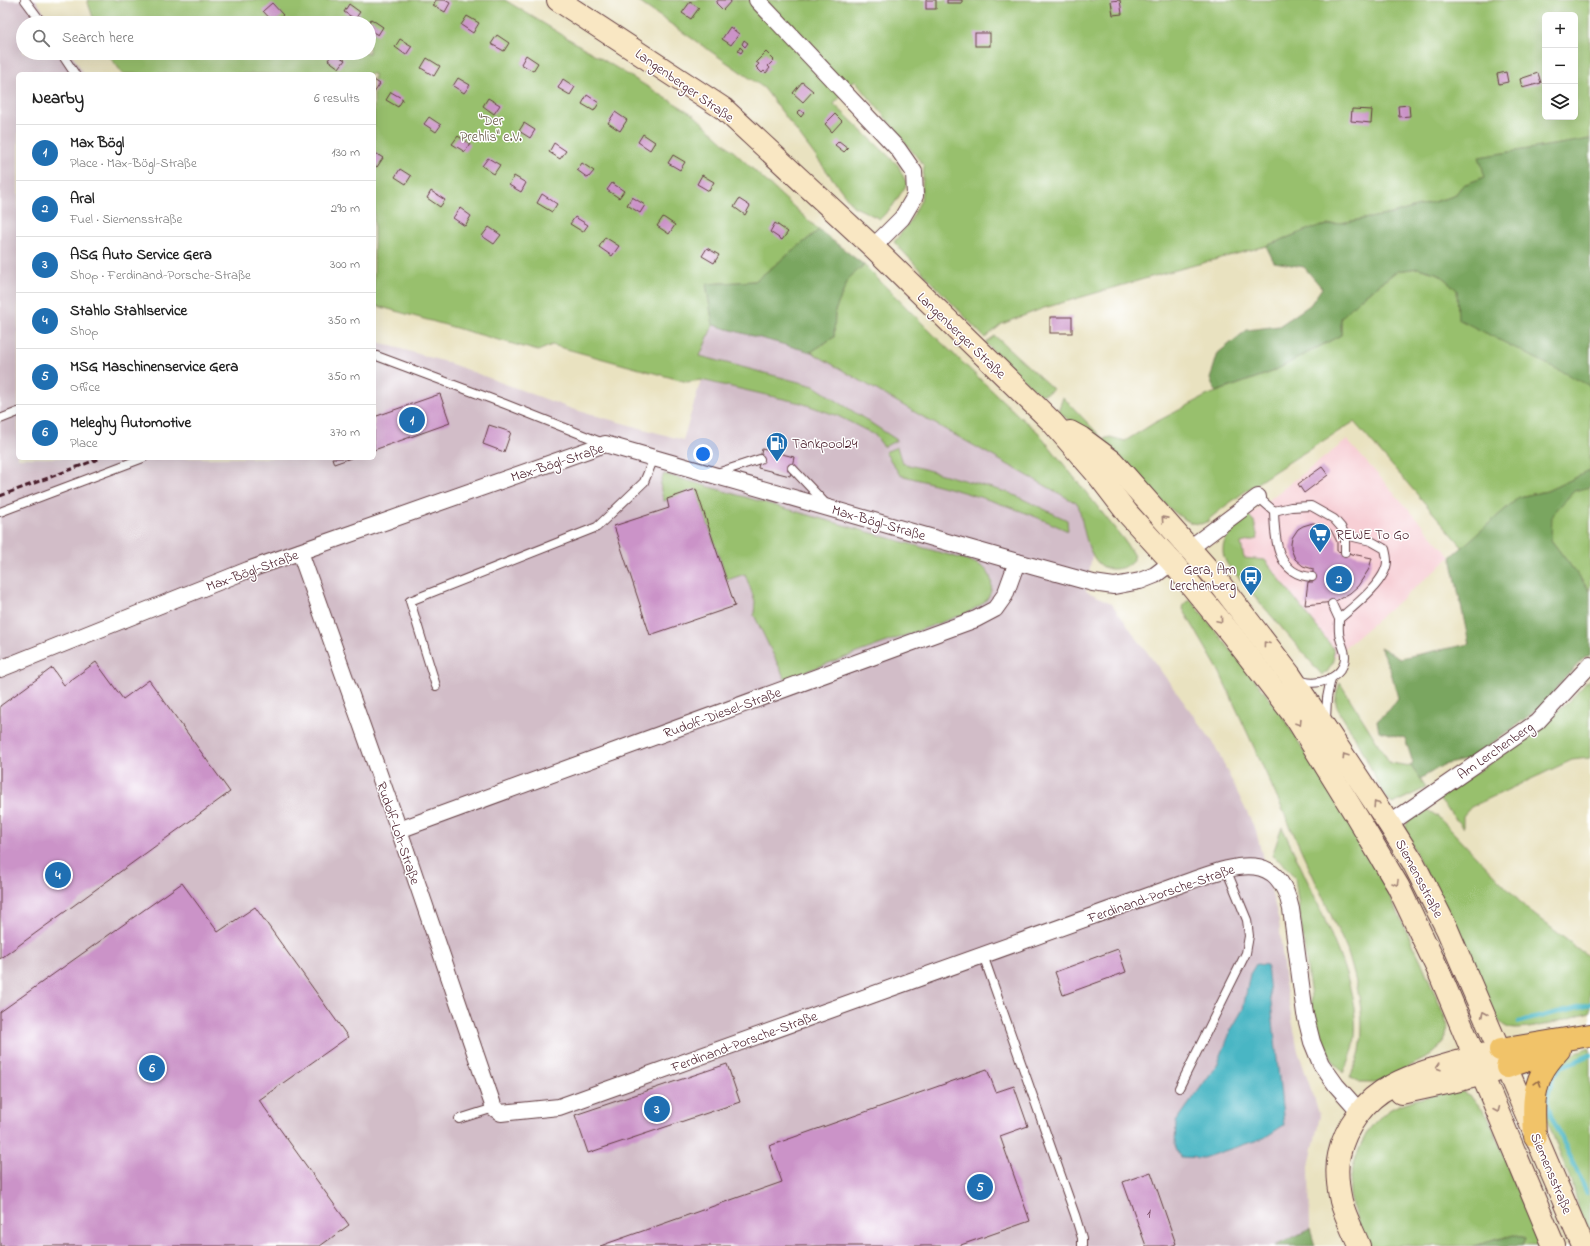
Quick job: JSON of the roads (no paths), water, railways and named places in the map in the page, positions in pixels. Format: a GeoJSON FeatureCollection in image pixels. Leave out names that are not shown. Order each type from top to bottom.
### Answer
{"type":"FeatureCollection","features":[{"type":"Feature","properties":{"kind":"highway"},"geometry":{"type":"LineString","coordinates":[[1503,1058],[1589,1035]]}},
{"type":"Feature","properties":{"kind":"highway"},"geometry":{"type":"LineString","coordinates":[[1503,1058],[1559,1050],[1589,1035]]}},
{"type":"Feature","properties":{"kind":"highway"},"geometry":{"type":"LineString","coordinates":[[1536,1136],[1534,1098],[1537,1084],[1542,1072],[1559,1050]]}},
{"type":"Feature","properties":{"kind":"main road","name":"Langenberger Straße"},"geometry":{"type":"LineString","coordinates":[[558,0],[724,109],[873,247],[1052,422],[1098,475],[1128,514],[1172,562]]}},
{"type":"Feature","properties":{"kind":"main road","name":"Langenberger Straße"},"geometry":{"type":"LineString","coordinates":[[1052,422],[1081,438],[1112,461],[1190,548]]}},
{"type":"Feature","properties":{"kind":"main road"},"geometry":{"type":"LineString","coordinates":[[1172,562],[1190,548]]}},
{"type":"Feature","properties":{"kind":"main road","name":"Siemensstraße"},"geometry":{"type":"LineString","coordinates":[[1190,548],[1213,575],[1290,676],[1327,728],[1413,862],[1447,929],[1583,1246]]}},
{"type":"Feature","properties":{"kind":"main road","name":"Siemensstraße"},"geometry":{"type":"LineString","coordinates":[[1172,562],[1232,635],[1296,718],[1398,886],[1419,928],[1554,1246]]}},
{"type":"Feature","properties":{"kind":"main road"},"geometry":{"type":"LineString","coordinates":[[1359,1246],[1342,1201],[1338,1178],[1339,1156],[1350,1125],[1373,1098],[1388,1087],[1404,1079],[1438,1067],[1478,1066],[1503,1058]]}},
{"type":"Feature","properties":{"kind":"street"},"geometry":{"type":"LineString","coordinates":[[757,0],[898,149],[914,172],[915,196],[902,218],[873,247]]}},
{"type":"Feature","properties":{"kind":"street","name":"Max-Bögl-Straße"},"geometry":{"type":"LineString","coordinates":[[0,669],[248,570],[605,444],[1093,583],[1114,586],[1127,585],[1150,578],[1172,562]]}},
{"type":"Feature","properties":{"kind":"street"},"geometry":{"type":"LineString","coordinates":[[1190,548],[1258,497]]}},
{"type":"Feature","properties":{"kind":"street","name":"Rudolf-Loh-Straße"},"geometry":{"type":"LineString","coordinates":[[300,552],[498,1110]]}},
{"type":"Feature","properties":{"kind":"street","name":"Rudolf-Diesel-Straße"},"geometry":{"type":"LineString","coordinates":[[399,830],[976,619],[995,609],[1005,595],[1018,562]]}},
{"type":"Feature","properties":{"kind":"street","name":"Am Lerchenberg"},"geometry":{"type":"LineString","coordinates":[[1389,824],[1537,722],[1550,710],[1590,665]]}},
{"type":"Feature","properties":{"kind":"street","name":"Ferdinand-Porsche-Straße"},"geometry":{"type":"LineString","coordinates":[[498,1110],[559,1107],[1226,869],[1240,866],[1252,866],[1275,874],[1282,883],[1288,896],[1291,909],[1304,1014],[1312,1042],[1321,1064],[1336,1085],[1360,1112]]}},
{"type":"Feature","properties":{"kind":"lane"},"geometry":{"type":"LineString","coordinates":[[25,0],[37,16]]}},
{"type":"Feature","properties":{"kind":"lane"},"geometry":{"type":"LineString","coordinates":[[66,60],[74,72]]}},
{"type":"Feature","properties":{"kind":"lane"},"geometry":{"type":"LineString","coordinates":[[376,356],[505,404],[605,444]]}},
{"type":"Feature","properties":{"kind":"lane"},"geometry":{"type":"LineString","coordinates":[[0,418],[16,413]]}},
{"type":"Feature","properties":{"kind":"lane"},"geometry":{"type":"LineString","coordinates":[[436,686],[410,601],[597,527],[644,482],[654,458]]}},
{"type":"Feature","properties":{"kind":"lane"},"geometry":{"type":"LineString","coordinates":[[0,512],[138,460]]}},
{"type":"Feature","properties":{"kind":"lane"},"geometry":{"type":"LineString","coordinates":[[714,474],[760,460]]}},
{"type":"Feature","properties":{"kind":"lane"},"geometry":{"type":"LineString","coordinates":[[792,468],[830,508]]}},
{"type":"Feature","properties":{"kind":"lane"},"geometry":{"type":"LineString","coordinates":[[1258,497],[1274,511],[1277,545],[1281,558],[1289,569],[1300,575],[1312,577]]}},
{"type":"Feature","properties":{"kind":"lane"},"geometry":{"type":"LineString","coordinates":[[1274,511],[1291,507],[1311,506],[1334,519],[1341,527],[1345,535],[1345,552]]}},
{"type":"Feature","properties":{"kind":"lane"},"geometry":{"type":"LineString","coordinates":[[1339,619],[1367,595],[1380,579],[1387,562],[1385,549],[1371,541],[1345,535]]}},
{"type":"Feature","properties":{"kind":"lane"},"geometry":{"type":"LineString","coordinates":[[1290,676],[1300,681],[1316,683],[1331,678],[1341,667],[1345,656],[1339,636],[1339,619],[1332,604]]}},
{"type":"Feature","properties":{"kind":"lane"},"geometry":{"type":"LineString","coordinates":[[1327,728],[1327,698],[1331,678]]}},
{"type":"Feature","properties":{"kind":"lane"},"geometry":{"type":"LineString","coordinates":[[1180,1088],[1246,953],[1249,936],[1247,920],[1226,869]]}},
{"type":"Feature","properties":{"kind":"lane"},"geometry":{"type":"LineString","coordinates":[[983,955],[1075,1216],[1082,1238],[1082,1246]]}},
{"type":"Feature","properties":{"kind":"lane"},"geometry":{"type":"LineString","coordinates":[[459,1119],[498,1110]]}},
{"type":"Feature","properties":{"kind":"water"},"geometry":{"type":"Polygon","coordinates":[[[1256,964],[1267,965],[1284,1125],[1264,1138],[1203,1158],[1180,1157],[1175,1145],[1176,1122],[1218,1063],[1231,1030],[1243,1009],[1250,974],[1256,964]]]}},
{"type":"Feature","properties":{"kind":"waterway"},"geometry":{"type":"LineString","coordinates":[[1519,1022],[1590,1004]]}},
{"type":"Feature","properties":{"kind":"waterway"},"geometry":{"type":"LineString","coordinates":[[1587,1193],[1551,1115],[1547,1101],[1553,1078],[1561,1067],[1590,1055]]}},
{"type":"Feature","properties":{"kind":"railway"},"geometry":{"type":"LineString","coordinates":[[0,496],[96,460]]}},
{"type":"Feature","properties":{"kind":"place","name":"Max Bögl"},"geometry":{"type":"Point","coordinates":[412,420]}},
{"type":"Feature","properties":{"kind":"place","name":"Tankpool24"},"geometry":{"type":"Point","coordinates":[777,462]}},
{"type":"Feature","properties":{"kind":"place","name":"REWE To Go"},"geometry":{"type":"Point","coordinates":[1320,554]}},
{"type":"Feature","properties":{"kind":"place","name":"Aral"},"geometry":{"type":"Point","coordinates":[1339,579]}},
{"type":"Feature","properties":{"kind":"place","name":"Gera, Am Lerchenberg"},"geometry":{"type":"Point","coordinates":[1251,596]}},
{"type":"Feature","properties":{"kind":"place","name":"Stahlo Stahlservice"},"geometry":{"type":"Point","coordinates":[58,875]}},
{"type":"Feature","properties":{"kind":"place","name":"Meleghy Automotive"},"geometry":{"type":"Point","coordinates":[152,1068]}},
{"type":"Feature","properties":{"kind":"place","name":"ASG Auto Service Gera"},"geometry":{"type":"Point","coordinates":[657,1109]}},
{"type":"Feature","properties":{"kind":"place","name":"MSG Maschinenservice Gera"},"geometry":{"type":"Point","coordinates":[980,1187]}},
{"type":"Feature","properties":{"kind":"park label","name":"\"Der Prehlis\" e.V."},"geometry":{"type":"Point","coordinates":[491,128]}}]}
